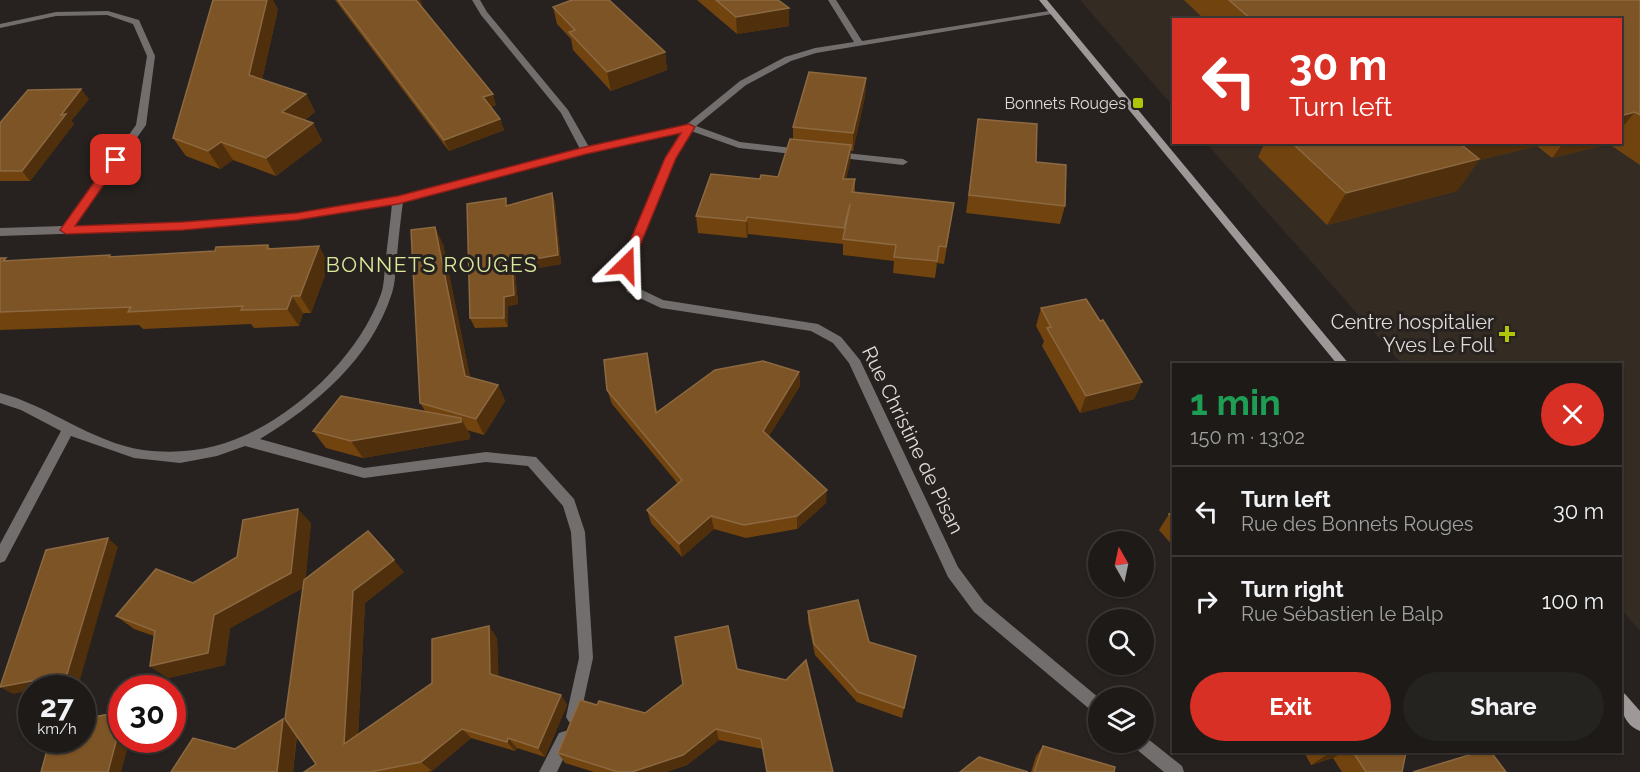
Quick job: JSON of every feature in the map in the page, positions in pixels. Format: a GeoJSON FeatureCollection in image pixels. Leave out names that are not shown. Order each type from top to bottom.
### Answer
{"type":"FeatureCollection","features":[{"type":"Feature","properties":{"kind":"street"},"geometry":{"type":"LineString","coordinates":[[476,0],[484,13],[565,112],[585,151]]}},
{"type":"Feature","properties":{"kind":"street"},"geometry":{"type":"LineString","coordinates":[[832,0],[859,43]]}},
{"type":"Feature","properties":{"kind":"street"},"geometry":{"type":"LineString","coordinates":[[1043,0],[1342,363]]}},
{"type":"Feature","properties":{"kind":"street"},"geometry":{"type":"LineString","coordinates":[[0,232],[183,226],[286,218],[398,200],[585,151],[689,127],[743,82],[788,59],[815,51],[1052,12]]}},
{"type":"Feature","properties":{"kind":"street"},"geometry":{"type":"LineString","coordinates":[[0,26],[56,14],[108,13],[136,22],[151,56],[141,125],[66,230]]}},
{"type":"Feature","properties":{"kind":"street"},"geometry":{"type":"LineString","coordinates":[[689,127],[739,145],[809,153]]}},
{"type":"Feature","properties":{"kind":"street","name":"Rue Christine de Pisan"},"geometry":{"type":"LineString","coordinates":[[689,127],[670,158],[626,265],[631,289],[661,304],[814,327],[837,340],[854,360],[953,572],[979,607],[1088,698]]}},
{"type":"Feature","properties":{"kind":"street"},"geometry":{"type":"LineString","coordinates":[[821,154],[903,162]]}},
{"type":"Feature","properties":{"kind":"street"},"geometry":{"type":"LineString","coordinates":[[0,398],[16,401],[68,429],[144,455],[192,457],[246,441],[288,417],[326,387],[365,339],[387,294],[398,200]]}},
{"type":"Feature","properties":{"kind":"street"},"geometry":{"type":"LineString","coordinates":[[0,557],[68,429]]}},
{"type":"Feature","properties":{"kind":"street"},"geometry":{"type":"LineString","coordinates":[[246,441],[364,473],[486,457],[531,461],[569,502],[578,532],[586,658],[577,709],[556,759],[547,772]]}},
{"type":"Feature","properties":{"kind":"street"},"geometry":{"type":"LineString","coordinates":[[1622,701],[1640,723]]}},
{"type":"Feature","properties":{"kind":"street"},"geometry":{"type":"LineString","coordinates":[[1154,753],[1176,772]]}},
{"type":"Feature","properties":{"kind":"shaded area","name":"Centre hospitalier Yves Le Foll"},"geometry":{"type":"Polygon","coordinates":[[[1080,0],[1640,0],[1640,631],[1622,610],[1622,363],[1401,363],[1207,144],[1622,144],[1622,18],[1172,18],[1172,105],[1080,0]]]}},
{"type":"Feature","properties":{"kind":"building"},"geometry":{"type":"Polygon","coordinates":[[[213,0],[267,0],[249,75],[306,94],[282,112],[313,123],[266,158],[221,142],[208,151],[173,138],[213,0]]]}},
{"type":"Feature","properties":{"kind":"building"},"geometry":{"type":"Polygon","coordinates":[[[338,0],[416,0],[493,94],[483,97],[500,119],[444,140],[338,0]]]}},
{"type":"Feature","properties":{"kind":"building"},"geometry":{"type":"Polygon","coordinates":[[[572,0],[609,0],[665,52],[607,72],[569,32],[575,30],[553,7],[572,0]]]}},
{"type":"Feature","properties":{"kind":"building"},"geometry":{"type":"Polygon","coordinates":[[[716,0],[778,0],[789,8],[736,17],[716,0]]]}},
{"type":"Feature","properties":{"kind":"building"},"geometry":{"type":"Polygon","coordinates":[[[1229,0],[1640,0],[1640,115],[1635,112],[1622,115],[1622,18],[1250,18],[1229,0]]]}},
{"type":"Feature","properties":{"kind":"building"},"geometry":{"type":"Polygon","coordinates":[[[809,72],[866,78],[853,133],[793,127],[809,72]]]}},
{"type":"Feature","properties":{"kind":"building"},"geometry":{"type":"Polygon","coordinates":[[[81,89],[61,115],[66,114],[22,171],[0,171],[0,123],[28,90],[81,89]]]}},
{"type":"Feature","properties":{"kind":"building"},"geometry":{"type":"Polygon","coordinates":[[[978,119],[1037,124],[1036,162],[1066,165],[1065,206],[969,195],[978,119]]]}},
{"type":"Feature","properties":{"kind":"building"},"geometry":{"type":"Polygon","coordinates":[[[790,139],[851,145],[843,179],[855,179],[852,192],[954,203],[946,247],[939,246],[937,261],[894,257],[896,245],[843,239],[850,204],[844,228],[747,217],[746,221],[696,216],[711,174],[760,179],[761,175],[778,177],[790,139]]]}},
{"type":"Feature","properties":{"kind":"building"},"geometry":{"type":"Polygon","coordinates":[[[1293,144],[1460,144],[1479,159],[1346,193],[1293,144]]]}},
{"type":"Feature","properties":{"kind":"building"},"geometry":{"type":"Polygon","coordinates":[[[552,193],[558,255],[512,263],[514,295],[504,297],[504,318],[470,318],[467,204],[506,198],[506,206],[552,193]]]}},
{"type":"Feature","properties":{"kind":"building"},"geometry":{"type":"Polygon","coordinates":[[[435,227],[465,376],[498,385],[476,419],[420,403],[411,230],[435,227]]]}},
{"type":"Feature","properties":{"kind":"building"},"geometry":{"type":"Polygon","coordinates":[[[268,245],[267,249],[319,246],[300,296],[292,296],[287,309],[241,310],[243,306],[128,312],[131,307],[0,312],[0,258],[6,258],[3,261],[110,255],[109,257],[215,251],[216,247],[268,245]]]}},
{"type":"Feature","properties":{"kind":"building"},"geometry":{"type":"Polygon","coordinates":[[[1086,299],[1100,321],[1103,320],[1142,382],[1086,396],[1047,328],[1051,327],[1041,308],[1086,299]]]}},
{"type":"Feature","properties":{"kind":"building"},"geometry":{"type":"Polygon","coordinates":[[[647,353],[656,413],[715,370],[763,361],[799,372],[763,431],[827,490],[797,516],[744,525],[711,516],[679,544],[647,510],[682,480],[607,390],[604,360],[647,353]]]}},
{"type":"Feature","properties":{"kind":"building"},"geometry":{"type":"Polygon","coordinates":[[[341,396],[461,418],[461,422],[351,441],[313,431],[341,396]]]}},
{"type":"Feature","properties":{"kind":"building"},"geometry":{"type":"Polygon","coordinates":[[[298,509],[291,573],[214,615],[208,653],[150,666],[155,631],[116,616],[156,569],[193,583],[237,557],[243,520],[298,509]]]}},
{"type":"Feature","properties":{"kind":"building"},"geometry":{"type":"Polygon","coordinates":[[[368,531],[394,560],[353,591],[344,744],[432,683],[432,639],[489,626],[490,674],[561,695],[538,748],[508,738],[507,742],[462,729],[421,762],[370,772],[304,772],[316,764],[285,719],[304,580],[368,531]]]}},
{"type":"Feature","properties":{"kind":"building"},"geometry":{"type":"Polygon","coordinates":[[[108,538],[67,674],[18,675],[18,684],[0,687],[46,550],[108,538]]]}},
{"type":"Feature","properties":{"kind":"building"},"geometry":{"type":"Polygon","coordinates":[[[858,600],[869,642],[916,656],[904,708],[858,692],[814,644],[808,611],[858,600]]]}},
{"type":"Feature","properties":{"kind":"building"},"geometry":{"type":"Polygon","coordinates":[[[728,626],[737,669],[786,680],[806,660],[833,772],[767,772],[761,739],[716,729],[683,755],[632,772],[618,772],[558,753],[580,700],[597,705],[599,701],[645,713],[683,684],[675,637],[728,626]]]}},
{"type":"Feature","properties":{"kind":"building"},"geometry":{"type":"Polygon","coordinates":[[[108,714],[108,753],[113,753],[108,772],[41,772],[46,753],[96,753],[96,717],[108,714]]]}},
{"type":"Feature","properties":{"kind":"building"},"geometry":{"type":"Polygon","coordinates":[[[283,719],[277,772],[171,772],[183,753],[186,753],[193,738],[235,749],[283,719]]]}},
{"type":"Feature","properties":{"kind":"building"},"geometry":{"type":"Polygon","coordinates":[[[1043,746],[1115,767],[1114,772],[1034,772],[1043,746]]]}},
{"type":"Feature","properties":{"kind":"building"},"geometry":{"type":"Polygon","coordinates":[[[1354,753],[1406,753],[1402,772],[1366,772],[1354,753]]]}},
{"type":"Feature","properties":{"kind":"building"},"geometry":{"type":"Polygon","coordinates":[[[1476,753],[1492,753],[1506,772],[1413,772],[1476,753]]]}},
{"type":"Feature","properties":{"kind":"building"},"geometry":{"type":"Polygon","coordinates":[[[979,757],[1028,772],[960,772],[979,757]]]}},
{"type":"Feature","properties":{"kind":"place","name":"Bonnets Rouges"},"geometry":{"type":"Point","coordinates":[1138,103]}},
{"type":"Feature","properties":{"kind":"place","name":"Centre hospitalier Yves Le Foll"},"geometry":{"type":"Point","coordinates":[1507,334]}},
{"type":"Feature","properties":{"kind":"district","name":"BONNETS ROUGES"},"geometry":{"type":"Point","coordinates":[432,264]}},
{"type":"Feature","properties":{"kind":"route"},"geometry":{"type":"LineString","coordinates":[[116,160],[66,230],[183,226],[297,216],[398,200],[585,151],[689,127],[670,158],[626,265]]}}]}
